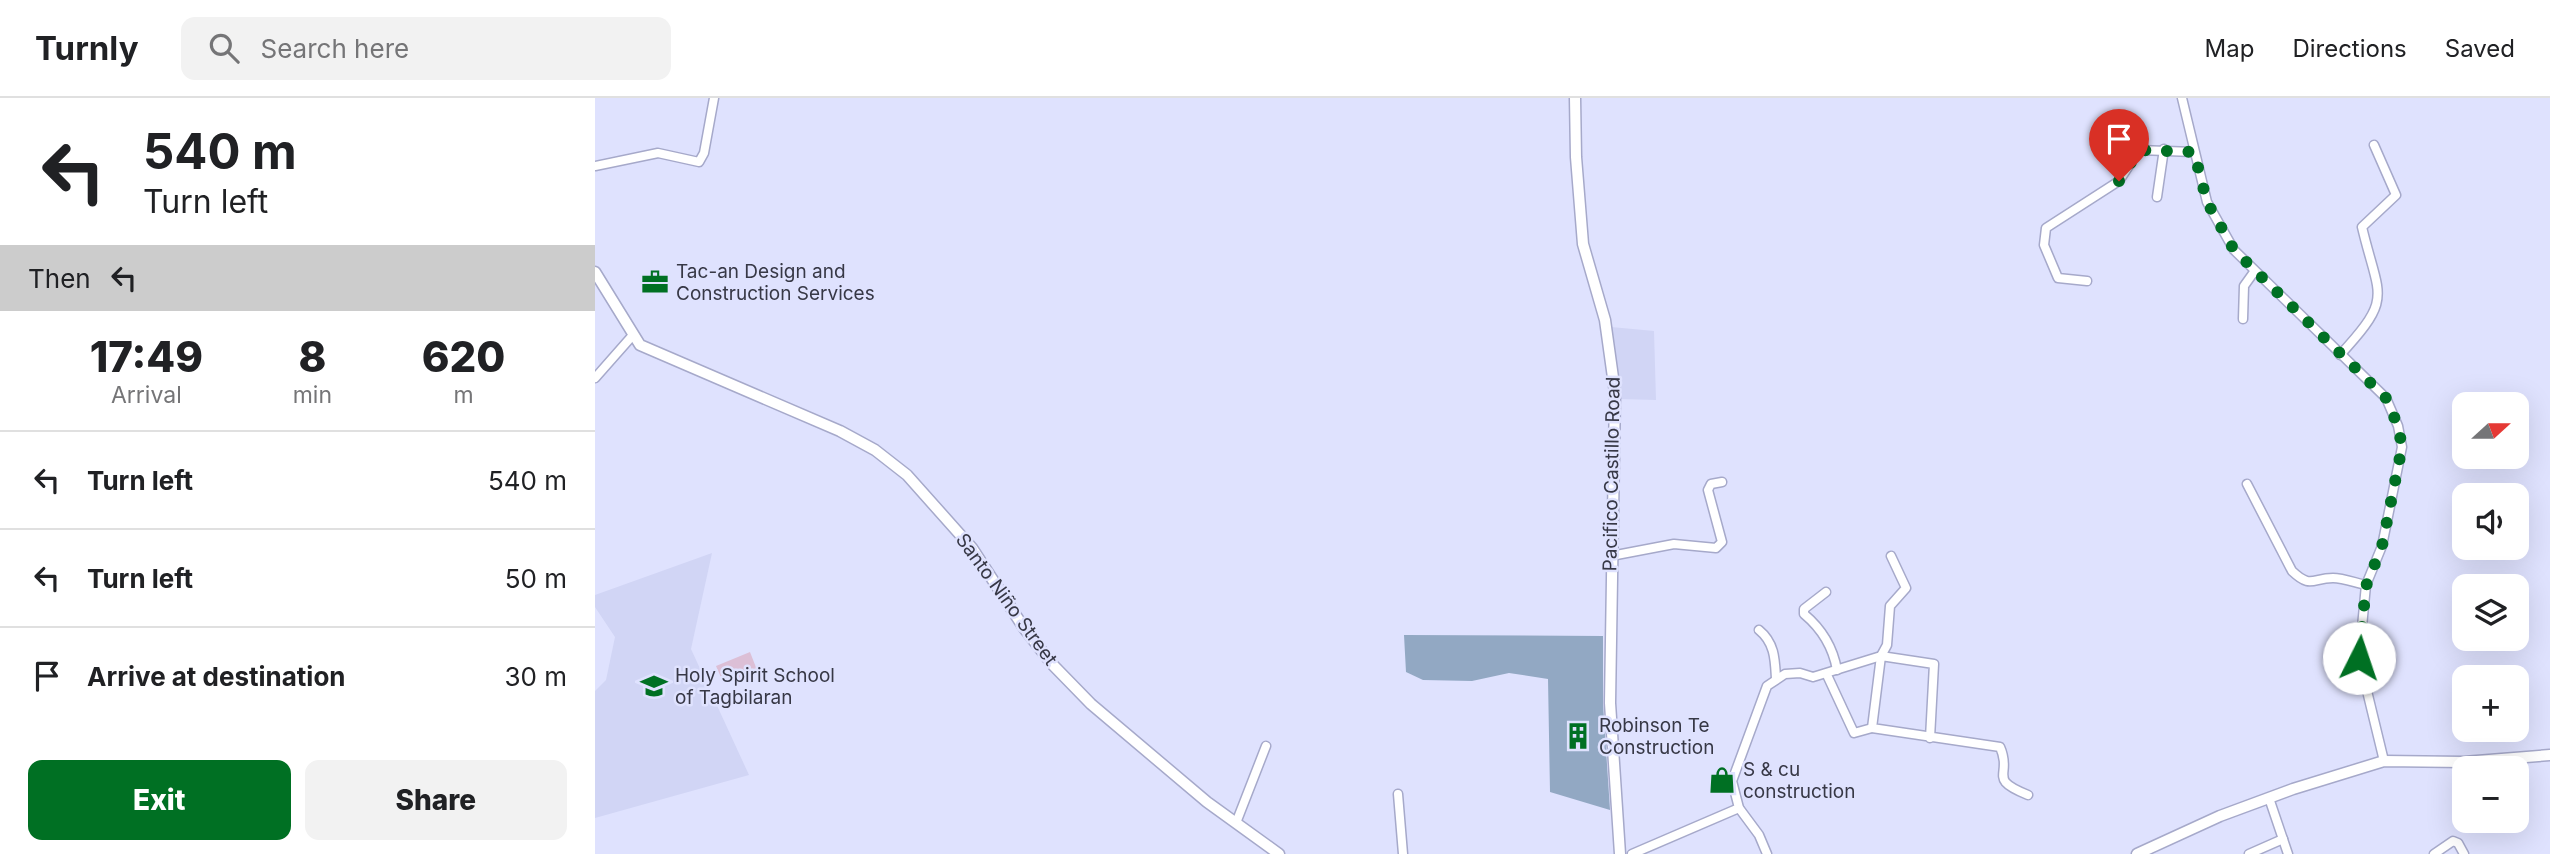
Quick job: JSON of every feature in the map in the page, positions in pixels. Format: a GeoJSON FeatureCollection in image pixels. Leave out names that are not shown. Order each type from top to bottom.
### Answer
{"type":"FeatureCollection","features":[{"type":"Feature","properties":{"kind":"main road","name":"Pacifico Castillo Road"},"geometry":{"type":"LineString","coordinates":[[1575,98],[1576,157],[1583,244],[1605,320],[1613,374],[1615,444],[1611,556],[1612,755],[1620,854]]}},
{"type":"Feature","properties":{"kind":"main road","name":"Santo Niño Street"},"geometry":{"type":"LineString","coordinates":[[595,272],[633,335],[649,349],[841,431],[875,450],[907,475],[978,555],[1024,628],[1052,664],[1091,704],[1236,823],[1279,854]]}},
{"type":"Feature","properties":{"kind":"main road"},"geometry":{"type":"LineString","coordinates":[[2137,854],[2220,816],[2385,761],[2464,762],[2550,755]]}},
{"type":"Feature","properties":{"kind":"street"},"geometry":{"type":"LineString","coordinates":[[595,166],[658,153],[699,162],[704,153],[713,98]]}},
{"type":"Feature","properties":{"kind":"street"},"geometry":{"type":"LineString","coordinates":[[2182,98],[2207,202],[2234,250],[2386,398],[2398,426],[2402,447],[2382,546],[2366,586],[2359,658],[2385,761]]}},
{"type":"Feature","properties":{"kind":"street"},"geometry":{"type":"LineString","coordinates":[[2340,355],[2370,321],[2377,307],[2378,277],[2363,227],[2396,195],[2374,145]]}},
{"type":"Feature","properties":{"kind":"street"},"geometry":{"type":"LineString","coordinates":[[2157,197],[2164,149]]}},
{"type":"Feature","properties":{"kind":"street"},"geometry":{"type":"LineString","coordinates":[[2087,281],[2057,278],[2043,245],[2046,228],[2119,181],[2139,150],[2194,152]]}},
{"type":"Feature","properties":{"kind":"street"},"geometry":{"type":"LineString","coordinates":[[2242,319],[2244,286],[2254,272]]}},
{"type":"Feature","properties":{"kind":"street"},"geometry":{"type":"LineString","coordinates":[[595,378],[633,335]]}},
{"type":"Feature","properties":{"kind":"street"},"geometry":{"type":"LineString","coordinates":[[1611,556],[1674,544],[1716,548],[1722,542],[1708,490],[1711,484],[1722,482]]}},
{"type":"Feature","properties":{"kind":"street"},"geometry":{"type":"LineString","coordinates":[[2247,484],[2292,571],[2300,579],[2312,583],[2332,578],[2366,586]]}},
{"type":"Feature","properties":{"kind":"street"},"geometry":{"type":"LineString","coordinates":[[1872,728],[1881,656],[1887,645],[1890,606],[1906,588],[1891,556]]}},
{"type":"Feature","properties":{"kind":"street"},"geometry":{"type":"LineString","coordinates":[[1826,592],[1804,609],[1804,614],[1820,628],[1836,661],[1837,670]]}},
{"type":"Feature","properties":{"kind":"street"},"geometry":{"type":"LineString","coordinates":[[1759,630],[1768,638],[1775,657],[1776,680]]}},
{"type":"Feature","properties":{"kind":"street"},"geometry":{"type":"LineString","coordinates":[[1767,854],[1759,835],[1739,808],[1732,781],[1767,685],[1784,674],[1800,673],[1813,677],[1827,675],[1881,656],[1934,664],[1930,738]]}},
{"type":"Feature","properties":{"kind":"street"},"geometry":{"type":"LineString","coordinates":[[1827,675],[1854,733],[1872,728],[2000,747],[2006,787],[2028,795]]}},
{"type":"Feature","properties":{"kind":"street"},"geometry":{"type":"LineString","coordinates":[[1236,823],[1266,747]]}},
{"type":"Feature","properties":{"kind":"street"},"geometry":{"type":"LineString","coordinates":[[1398,794],[1403,854]]}},
{"type":"Feature","properties":{"kind":"street"},"geometry":{"type":"LineString","coordinates":[[2269,798],[2288,854]]}},
{"type":"Feature","properties":{"kind":"street"},"geometry":{"type":"LineString","coordinates":[[1632,854],[1739,808]]}},
{"type":"Feature","properties":{"kind":"street"},"geometry":{"type":"LineString","coordinates":[[2249,854],[2283,839]]}},
{"type":"Feature","properties":{"kind":"street"},"geometry":{"type":"LineString","coordinates":[[2434,854],[2453,841],[2458,843],[2464,854]]}},
{"type":"Feature","properties":{"kind":"shaded area"},"geometry":{"type":"Polygon","coordinates":[[[1611,327],[1654,331],[1656,400],[1620,399],[1611,327]]]}},
{"type":"Feature","properties":{"kind":"shaded area","name":"Holy Spirit School of Tagbilaran"},"geometry":{"type":"Polygon","coordinates":[[[712,553],[691,649],[749,775],[595,818],[595,691],[606,680],[615,637],[595,607],[595,595],[712,553]]]}},
{"type":"Feature","properties":{"kind":"shaded area"},"geometry":{"type":"Polygon","coordinates":[[[750,652],[757,670],[724,684],[716,666],[750,652]]]}},
{"type":"Feature","properties":{"kind":"building","name":"Robinson Te Construction"},"geometry":{"type":"Polygon","coordinates":[[[1404,635],[1603,636],[1603,704],[1610,810],[1550,792],[1548,679],[1509,673],[1472,681],[1423,680],[1406,672],[1404,635]]]}},
{"type":"Feature","properties":{"kind":"place","name":"Tac-an Design and Construction Services"},"geometry":{"type":"Point","coordinates":[655,282]}},
{"type":"Feature","properties":{"kind":"place","name":"Holy Spirit School of Tagbilaran"},"geometry":{"type":"Point","coordinates":[654,686]}},
{"type":"Feature","properties":{"kind":"place","name":"Robinson Te Construction"},"geometry":{"type":"Point","coordinates":[1578,736]}},
{"type":"Feature","properties":{"kind":"place","name":"S & cu construction"},"geometry":{"type":"Point","coordinates":[1722,780]}},
{"type":"Feature","properties":{"kind":"route"},"geometry":{"type":"LineString","coordinates":[[2119,181],[2139,150],[2194,152],[2207,202],[2234,250],[2386,398],[2398,426],[2402,447],[2382,546],[2366,586],[2359,658]]}}]}
